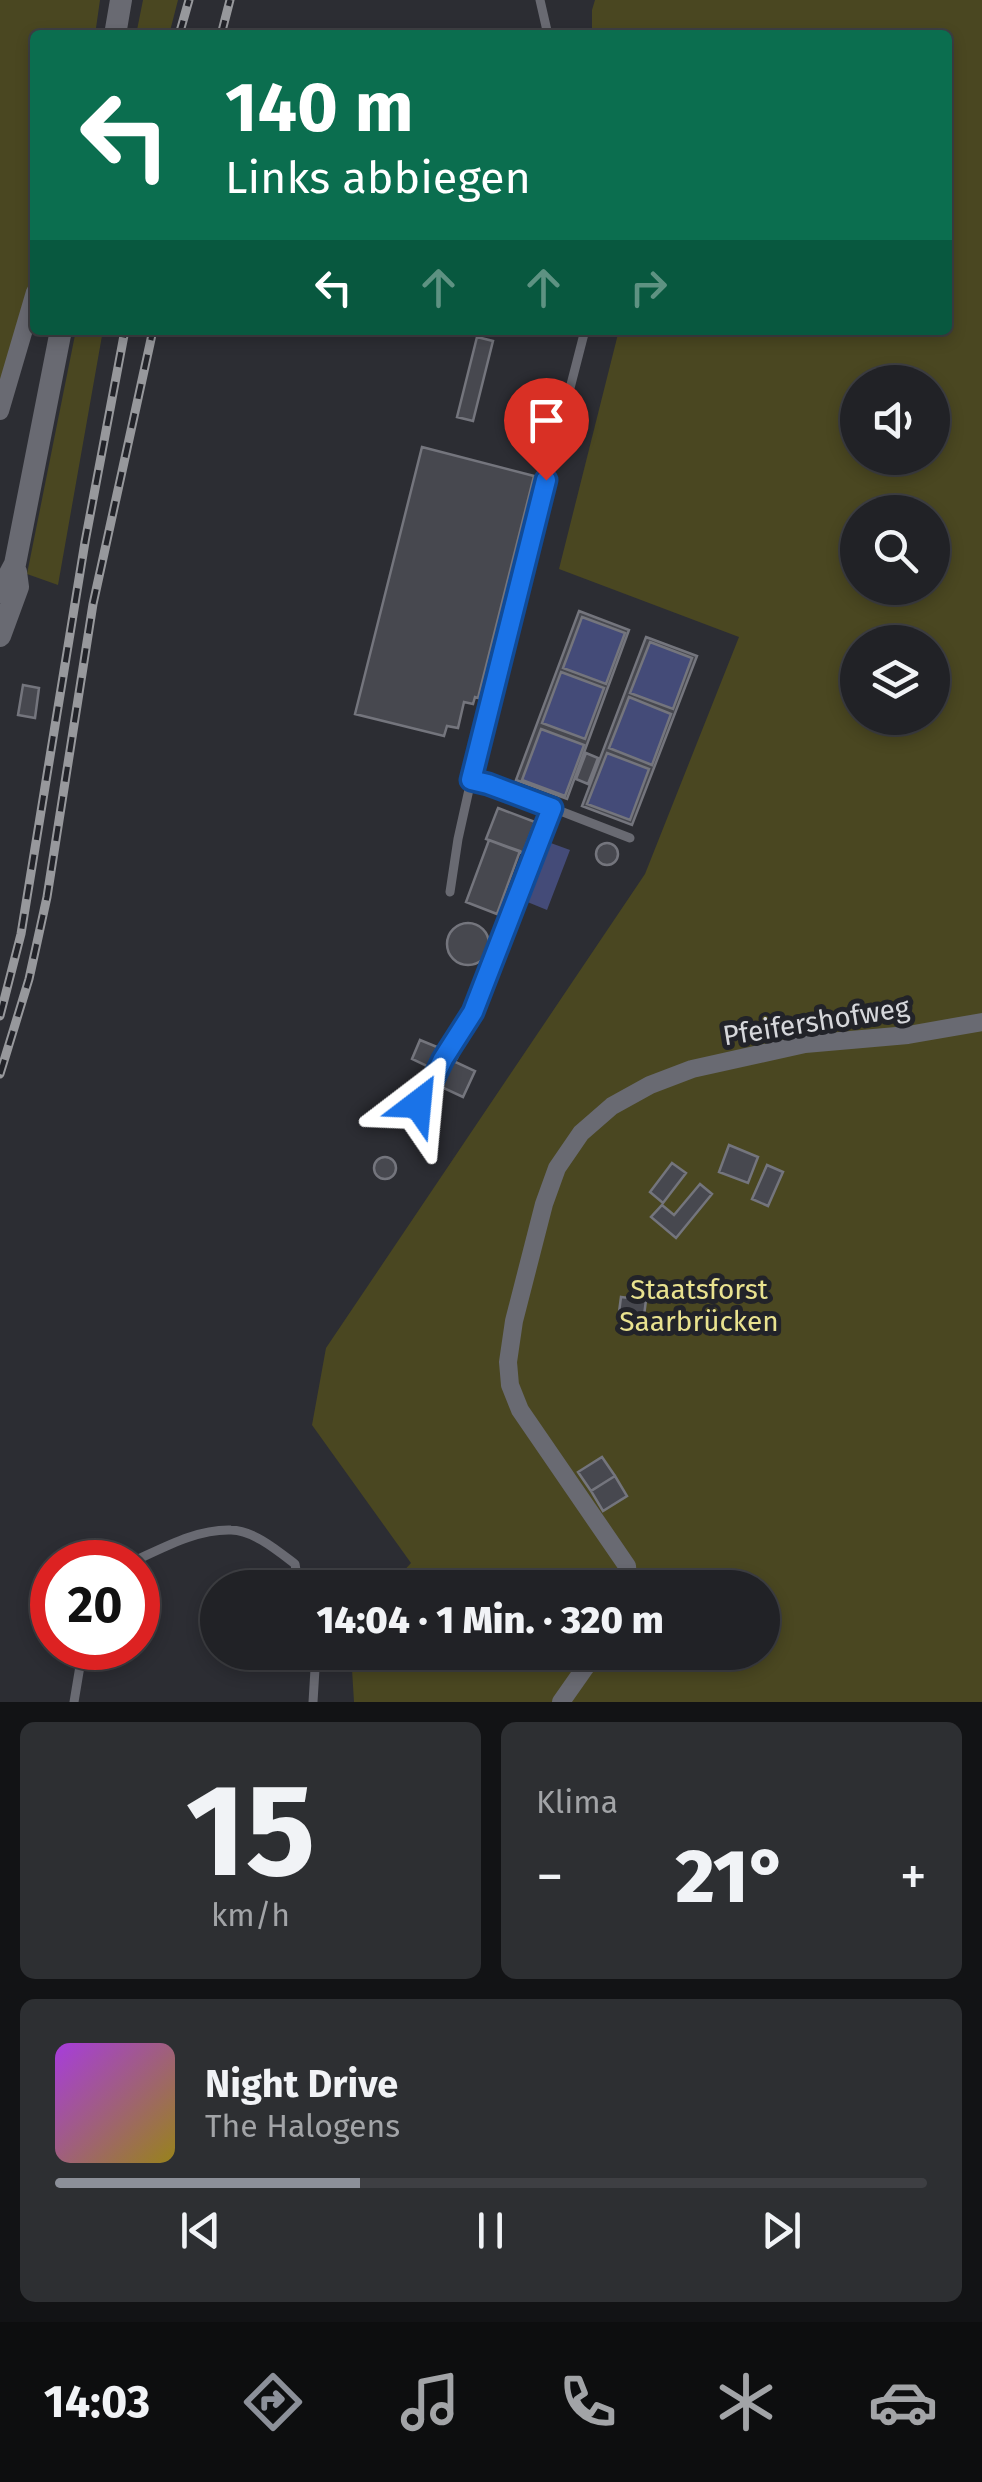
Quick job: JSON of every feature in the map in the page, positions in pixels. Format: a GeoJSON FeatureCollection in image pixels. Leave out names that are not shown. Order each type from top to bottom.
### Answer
{"type":"FeatureCollection","features":[{"type":"Feature","properties":{"kind":"main road"},"geometry":{"type":"LineString","coordinates":[[116,30],[121,0]]}},
{"type":"Feature","properties":{"kind":"main road"},"geometry":{"type":"LineString","coordinates":[[0,592],[60,335]]}},
{"type":"Feature","properties":{"kind":"main road"},"geometry":{"type":"LineString","coordinates":[[0,636],[18,587],[10,557]]}},
{"type":"Feature","properties":{"kind":"street"},"geometry":{"type":"LineString","coordinates":[[0,411],[30,309]]}},
{"type":"Feature","properties":{"kind":"street","name":"Pfeifershofweg"},"geometry":{"type":"LineString","coordinates":[[628,1570],[520,1410],[510,1385],[508,1362],[514,1321],[557,1168],[581,1133],[612,1106],[650,1084],[692,1069],[804,1044],[908,1035],[982,1022]]}},
{"type":"Feature","properties":{"kind":"street"},"geometry":{"type":"LineString","coordinates":[[562,1702],[584,1670]]}},
{"type":"Feature","properties":{"kind":"lane"},"geometry":{"type":"LineString","coordinates":[[540,0],[547,30]]}},
{"type":"Feature","properties":{"kind":"lane"},"geometry":{"type":"LineString","coordinates":[[450,892],[471,780],[584,335]]}},
{"type":"Feature","properties":{"kind":"lane"},"geometry":{"type":"LineString","coordinates":[[471,780],[630,838]]}},
{"type":"Feature","properties":{"kind":"lane"},"geometry":{"type":"LineString","coordinates":[[454,1057],[552,808]]}},
{"type":"Feature","properties":{"kind":"lane"},"geometry":{"type":"LineString","coordinates":[[418,1104],[473,1012]]}},
{"type":"Feature","properties":{"kind":"lane"},"geometry":{"type":"LineString","coordinates":[[160,1549],[192,1535],[234,1529],[270,1545],[294,1564],[295,1570]]}},
{"type":"Feature","properties":{"kind":"lane"},"geometry":{"type":"LineString","coordinates":[[74,1702],[79,1670]]}},
{"type":"Feature","properties":{"kind":"lane"},"geometry":{"type":"LineString","coordinates":[[313,1702],[315,1670]]}},
{"type":"Feature","properties":{"kind":"green space"},"geometry":{"type":"Polygon","coordinates":[[[0,0],[100,0],[96,30],[30,30],[30,280],[0,385],[0,0]]]}},
{"type":"Feature","properties":{"kind":"green space"},"geometry":{"type":"Polygon","coordinates":[[[143,0],[178,0],[170,30],[137,30],[143,0]]]}},
{"type":"Feature","properties":{"kind":"green space","name":"Staatsforst Saarbrücken"},"geometry":{"type":"Polygon","coordinates":[[[595,0],[982,0],[982,1702],[354,1702],[352,1670],[780,1670],[780,1570],[405,1570],[411,1563],[312,1425],[326,1348],[645,874],[739,637],[559,569],[618,335],[952,335],[952,30],[592,30],[592,10],[595,0]]]}},
{"type":"Feature","properties":{"kind":"green space"},"geometry":{"type":"Polygon","coordinates":[[[75,335],[102,335],[58,585],[27,574],[75,335]]]}},
{"type":"Feature","properties":{"kind":"water"},"geometry":{"type":"Polygon","coordinates":[[[582,617],[625,633],[606,684],[563,668],[582,617]]]}},
{"type":"Feature","properties":{"kind":"water"},"geometry":{"type":"Polygon","coordinates":[[[650,642],[692,658],[673,709],[630,693],[650,642]]]}},
{"type":"Feature","properties":{"kind":"water"},"geometry":{"type":"Polygon","coordinates":[[[561,672],[604,688],[585,739],[542,723],[561,672]]]}},
{"type":"Feature","properties":{"kind":"water"},"geometry":{"type":"Polygon","coordinates":[[[629,697],[671,714],[652,765],[609,748],[629,697]]]}},
{"type":"Feature","properties":{"kind":"water"},"geometry":{"type":"Polygon","coordinates":[[[541,729],[584,745],[565,796],[522,780],[541,729]]]}},
{"type":"Feature","properties":{"kind":"water"},"geometry":{"type":"Polygon","coordinates":[[[607,753],[649,769],[630,820],[587,804],[607,753]]]}},
{"type":"Feature","properties":{"kind":"water"},"geometry":{"type":"Polygon","coordinates":[[[548,842],[570,850],[547,910],[525,901],[548,842]]]}},
{"type":"Feature","properties":{"kind":"building"},"geometry":{"type":"Polygon","coordinates":[[[477,337],[493,341],[473,421],[457,417],[477,337]]]}},
{"type":"Feature","properties":{"kind":"building"},"geometry":{"type":"Polygon","coordinates":[[[422,447],[534,476],[478,698],[473,704],[464,702],[458,728],[447,726],[444,736],[355,714],[422,447]]]}},
{"type":"Feature","properties":{"kind":"building"},"geometry":{"type":"Polygon","coordinates":[[[579,611],[629,630],[567,799],[516,780],[579,611]],[[582,617],[563,668],[606,684],[625,633],[582,617]],[[561,672],[542,723],[585,739],[604,688],[561,672]],[[541,729],[522,780],[565,796],[584,745],[541,729]]]}},
{"type":"Feature","properties":{"kind":"building"},"geometry":{"type":"Polygon","coordinates":[[[646,637],[697,656],[632,825],[582,806],[646,637]],[[650,642],[630,693],[673,709],[692,658],[650,642]],[[629,697],[609,748],[652,765],[671,714],[629,697]],[[607,753],[587,804],[630,820],[649,769],[607,753]]]}},
{"type":"Feature","properties":{"kind":"building"},"geometry":{"type":"Polygon","coordinates":[[[23,685],[39,688],[35,718],[18,715],[23,685]]]}},
{"type":"Feature","properties":{"kind":"building"},"geometry":{"type":"Polygon","coordinates":[[[586,753],[598,758],[588,784],[576,779],[586,753]]]}},
{"type":"Feature","properties":{"kind":"building"},"geometry":{"type":"Polygon","coordinates":[[[498,808],[535,822],[523,853],[486,839],[498,808]]]}},
{"type":"Feature","properties":{"kind":"building"},"geometry":{"type":"Polygon","coordinates":[[[489,840],[520,851],[497,914],[466,902],[489,840]]]}},
{"type":"Feature","properties":{"kind":"building"},"geometry":{"type":"Polygon","coordinates":[[[607,843],[615,846],[615,862],[607,865],[599,862],[596,854],[599,846],[607,843]]]}},
{"type":"Feature","properties":{"kind":"building"},"geometry":{"type":"Polygon","coordinates":[[[468,923],[483,929],[489,944],[483,959],[468,965],[453,959],[447,944],[453,929],[468,923]]]}},
{"type":"Feature","properties":{"kind":"building"},"geometry":{"type":"Polygon","coordinates":[[[420,1040],[437,1047],[429,1067],[412,1059],[420,1040]]]}},
{"type":"Feature","properties":{"kind":"building"},"geometry":{"type":"Polygon","coordinates":[[[449,1059],[475,1071],[463,1097],[437,1085],[449,1059]]]}},
{"type":"Feature","properties":{"kind":"building"},"geometry":{"type":"Polygon","coordinates":[[[729,1145],[758,1157],[748,1183],[719,1172],[729,1145]]]}},
{"type":"Feature","properties":{"kind":"building"},"geometry":{"type":"Polygon","coordinates":[[[385,1157],[393,1160],[393,1176],[385,1179],[377,1176],[374,1168],[377,1160],[385,1157]]]}},
{"type":"Feature","properties":{"kind":"building"},"geometry":{"type":"Polygon","coordinates":[[[672,1163],[686,1173],[663,1203],[650,1192],[672,1163]]]}},
{"type":"Feature","properties":{"kind":"building"},"geometry":{"type":"Polygon","coordinates":[[[767,1165],[783,1172],[768,1206],[752,1199],[767,1165]]]}},
{"type":"Feature","properties":{"kind":"building"},"geometry":{"type":"Polygon","coordinates":[[[700,1184],[712,1194],[676,1238],[651,1217],[662,1205],[674,1215],[700,1184]]]}},
{"type":"Feature","properties":{"kind":"building"},"geometry":{"type":"Polygon","coordinates":[[[621,1297],[646,1300],[643,1324],[618,1320],[621,1297]]]}},
{"type":"Feature","properties":{"kind":"building"},"geometry":{"type":"Polygon","coordinates":[[[602,1457],[615,1476],[591,1491],[578,1472],[602,1457]]]}},
{"type":"Feature","properties":{"kind":"building"},"geometry":{"type":"Polygon","coordinates":[[[615,1476],[627,1496],[603,1511],[591,1491],[615,1476]]]}},
{"type":"Feature","properties":{"kind":"railway"},"geometry":{"type":"LineString","coordinates":[[180,30],[189,0]]}},
{"type":"Feature","properties":{"kind":"railway"},"geometry":{"type":"LineString","coordinates":[[222,30],[230,0]]}},
{"type":"Feature","properties":{"kind":"railway"},"geometry":{"type":"LineString","coordinates":[[0,1016],[21,934],[85,542],[124,335]]}},
{"type":"Feature","properties":{"kind":"railway"},"geometry":{"type":"LineString","coordinates":[[0,1074],[29,979],[47,897],[93,604],[152,335]]}},
{"type":"Feature","properties":{"kind":"route"},"geometry":{"type":"LineString","coordinates":[[418,1104],[473,1012],[552,808],[471,780],[546,480]]}}]}
